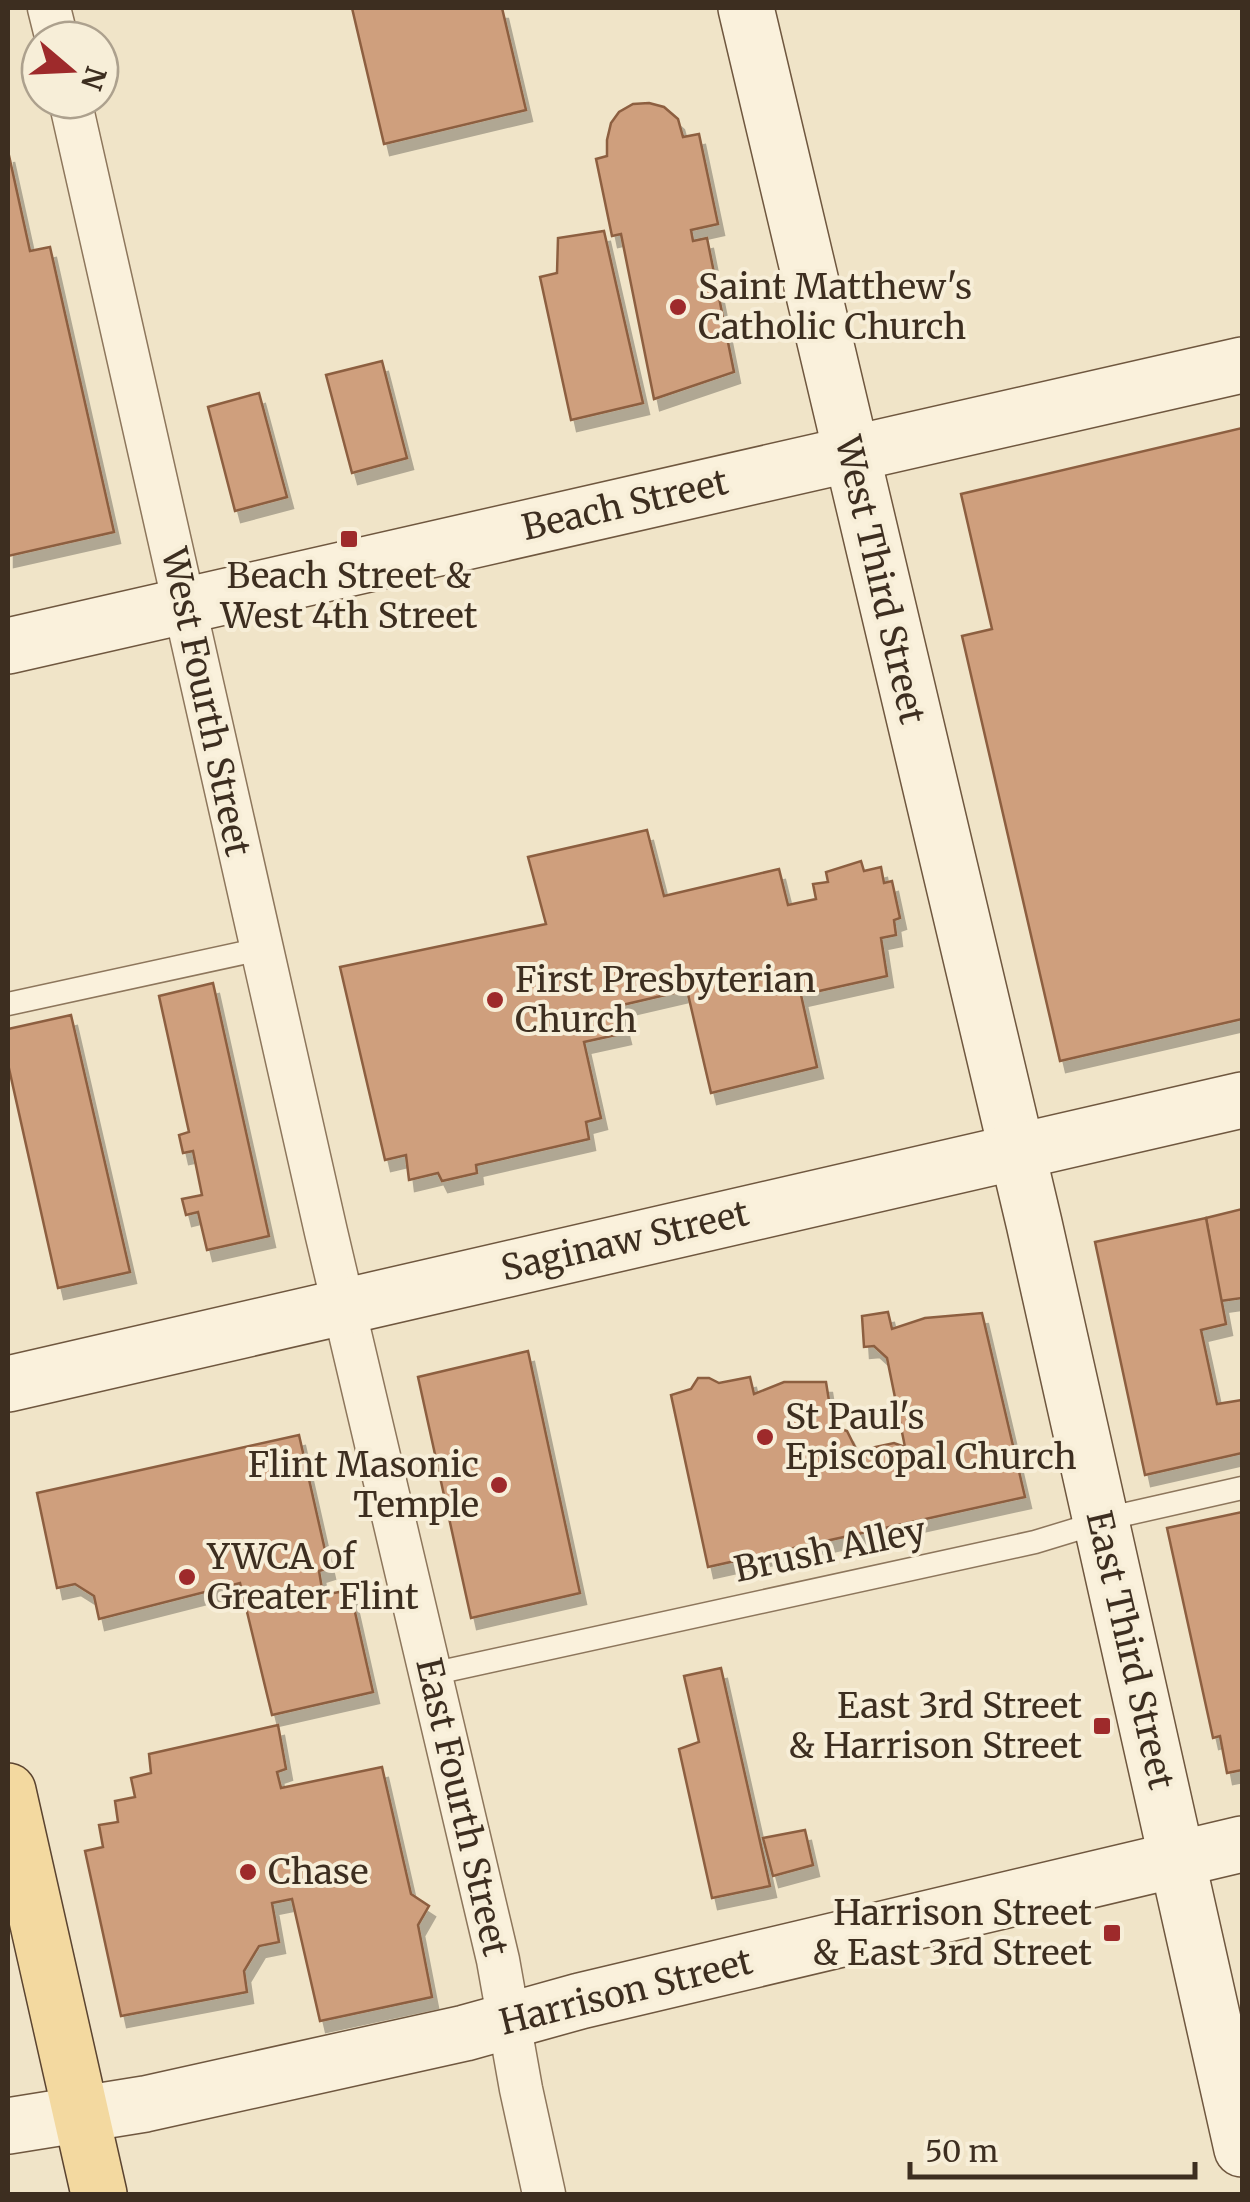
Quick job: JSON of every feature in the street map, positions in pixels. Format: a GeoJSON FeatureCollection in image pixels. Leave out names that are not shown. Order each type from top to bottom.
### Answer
{"type":"FeatureCollection","features":[{"type":"Feature","properties":{"kind":"main road"},"geometry":{"type":"LineString","coordinates":[[8,1791],[99,2194]]}},
{"type":"Feature","properties":{"kind":"street","name":"West Third Street"},"geometry":{"type":"LineString","coordinates":[[746,8],[1016,1152]]}},
{"type":"Feature","properties":{"kind":"street","name":"West Fourth Street"},"geometry":{"type":"LineString","coordinates":[[75,120],[343,1305]]}},
{"type":"Feature","properties":{"kind":"street","name":"Beach Street"},"geometry":{"type":"LineString","coordinates":[[8,646],[1242,366]]}},
{"type":"Feature","properties":{"kind":"street","name":"Saginaw Street"},"geometry":{"type":"LineString","coordinates":[[8,1384],[1242,1100]]}},
{"type":"Feature","properties":{"kind":"street","name":"East Third Street"},"geometry":{"type":"LineString","coordinates":[[1016,1152],[1242,2148]]}},
{"type":"Feature","properties":{"kind":"street","name":"East Fourth Street"},"geometry":{"type":"LineString","coordinates":[[343,1305],[502,1977],[544,2194]]}},
{"type":"Feature","properties":{"kind":"street","name":"Harrison Street"},"geometry":{"type":"LineString","coordinates":[[8,2126],[145,2104],[509,2021],[1242,1844]]}},
{"type":"Feature","properties":{"kind":"lane"},"geometry":{"type":"LineString","coordinates":[[8,1004],[261,949]]}},
{"type":"Feature","properties":{"kind":"lane","name":"Brush Alley"},"geometry":{"type":"LineString","coordinates":[[430,1674],[1046,1540],[1101,1522],[1242,1488]]}},
{"type":"Feature","properties":{"kind":"building"},"geometry":{"type":"Polygon","coordinates":[[[352,8],[502,8],[526,110],[384,144],[352,8]]]}},
{"type":"Feature","properties":{"kind":"building","name":"Saint Matthew's Catholic Church"},"geometry":{"type":"Polygon","coordinates":[[[633,104],[664,107],[678,119],[683,137],[699,134],[718,224],[691,230],[693,241],[707,238],[734,372],[654,399],[621,234],[612,236],[596,159],[607,156],[611,123],[619,112],[633,104]]]}},
{"type":"Feature","properties":{"kind":"building"},"geometry":{"type":"Polygon","coordinates":[[[8,151],[30,251],[50,247],[114,532],[8,556],[8,151]]]}},
{"type":"Feature","properties":{"kind":"building"},"geometry":{"type":"Polygon","coordinates":[[[604,231],[643,403],[571,420],[540,277],[557,273],[558,238],[604,231]]]}},
{"type":"Feature","properties":{"kind":"building"},"geometry":{"type":"Polygon","coordinates":[[[382,361],[407,458],[352,473],[326,375],[382,361]]]}},
{"type":"Feature","properties":{"kind":"building"},"geometry":{"type":"Polygon","coordinates":[[[259,393],[287,497],[235,511],[208,407],[259,393]]]}},
{"type":"Feature","properties":{"kind":"building"},"geometry":{"type":"Polygon","coordinates":[[[1242,428],[1242,1019],[1060,1061],[962,636],[992,629],[961,494],[1242,428]]]}},
{"type":"Feature","properties":{"kind":"building","name":"First Presbyterian Church"},"geometry":{"type":"Polygon","coordinates":[[[647,830],[664,896],[779,869],[788,905],[816,899],[813,884],[828,882],[826,872],[861,861],[864,871],[881,867],[884,883],[892,881],[900,918],[894,920],[896,935],[881,938],[887,976],[801,995],[817,1067],[711,1093],[687,990],[618,1006],[625,1033],[584,1042],[601,1118],[586,1122],[589,1139],[476,1165],[477,1173],[442,1181],[438,1173],[409,1180],[406,1155],[385,1160],[340,967],[546,924],[528,857],[647,830]]]}},
{"type":"Feature","properties":{"kind":"building"},"geometry":{"type":"Polygon","coordinates":[[[213,983],[269,1236],[207,1250],[198,1212],[186,1215],[182,1199],[202,1195],[193,1151],[183,1153],[179,1135],[189,1132],[159,996],[213,983]]]}},
{"type":"Feature","properties":{"kind":"building"},"geometry":{"type":"Polygon","coordinates":[[[71,1015],[130,1272],[58,1288],[8,1064],[8,1029],[71,1015]]]}},
{"type":"Feature","properties":{"kind":"building"},"geometry":{"type":"Polygon","coordinates":[[[1242,1209],[1242,1298],[1220,1301],[1206,1218],[1242,1209]]]}},
{"type":"Feature","properties":{"kind":"building"},"geometry":{"type":"Polygon","coordinates":[[[1206,1218],[1226,1324],[1201,1330],[1217,1404],[1242,1400],[1242,1453],[1145,1475],[1095,1242],[1206,1218]]]}},
{"type":"Feature","properties":{"kind":"building","name":"St Paul's Episcopal Church"},"geometry":{"type":"Polygon","coordinates":[[[888,1312],[892,1329],[925,1318],[982,1313],[1025,1497],[708,1567],[671,1395],[691,1389],[698,1378],[719,1383],[750,1377],[754,1394],[784,1382],[826,1382],[833,1426],[847,1431],[857,1451],[894,1443],[905,1447],[887,1358],[874,1346],[864,1347],[862,1316],[888,1312]]]}},
{"type":"Feature","properties":{"kind":"building","name":"Flint Masonic Temple"},"geometry":{"type":"Polygon","coordinates":[[[528,1351],[580,1593],[471,1618],[418,1377],[528,1351]]]}},
{"type":"Feature","properties":{"kind":"building","name":"YWCA of Greater Flint"},"geometry":{"type":"Polygon","coordinates":[[[299,1435],[329,1568],[319,1571],[323,1595],[350,1590],[373,1692],[272,1715],[240,1583],[99,1619],[94,1596],[75,1584],[57,1588],[37,1493],[299,1435]]]}},
{"type":"Feature","properties":{"kind":"building"},"geometry":{"type":"Polygon","coordinates":[[[1242,1512],[1242,1770],[1227,1773],[1220,1736],[1213,1738],[1167,1528],[1242,1512]]]}},
{"type":"Feature","properties":{"kind":"building"},"geometry":{"type":"Polygon","coordinates":[[[721,1668],[770,1886],[712,1898],[679,1749],[699,1742],[684,1676],[721,1668]]]}},
{"type":"Feature","properties":{"kind":"building","name":"Chase"},"geometry":{"type":"Polygon","coordinates":[[[278,1725],[286,1769],[277,1772],[281,1788],[382,1767],[411,1894],[429,1906],[418,1925],[432,1997],[320,2021],[292,1899],[272,1903],[279,1942],[259,1946],[244,1971],[247,1992],[121,2016],[85,1851],[103,1847],[99,1825],[118,1822],[115,1801],[135,1797],[131,1778],[151,1773],[149,1754],[278,1725]]]}},
{"type":"Feature","properties":{"kind":"building"},"geometry":{"type":"Polygon","coordinates":[[[805,1830],[813,1865],[773,1876],[763,1838],[805,1830]]]}},
{"type":"Feature","properties":{"kind":"place","name":"Saint Matthew's Catholic Church"},"geometry":{"type":"Point","coordinates":[678,307]}},
{"type":"Feature","properties":{"kind":"place","name":"Beach Street & West 4th Street"},"geometry":{"type":"Point","coordinates":[349,539]}},
{"type":"Feature","properties":{"kind":"place","name":"First Presbyterian Church"},"geometry":{"type":"Point","coordinates":[495,1000]}},
{"type":"Feature","properties":{"kind":"place","name":"St Paul's Episcopal Church"},"geometry":{"type":"Point","coordinates":[765,1437]}},
{"type":"Feature","properties":{"kind":"place","name":"Flint Masonic Temple"},"geometry":{"type":"Point","coordinates":[499,1485]}},
{"type":"Feature","properties":{"kind":"place","name":"YWCA of Greater Flint"},"geometry":{"type":"Point","coordinates":[187,1577]}},
{"type":"Feature","properties":{"kind":"place","name":"East 3rd Street & Harrison Street"},"geometry":{"type":"Point","coordinates":[1102,1726]}},
{"type":"Feature","properties":{"kind":"place","name":"Chase"},"geometry":{"type":"Point","coordinates":[248,1872]}},
{"type":"Feature","properties":{"kind":"place","name":"Harrison Street & East 3rd Street"},"geometry":{"type":"Point","coordinates":[1112,1933]}}]}
